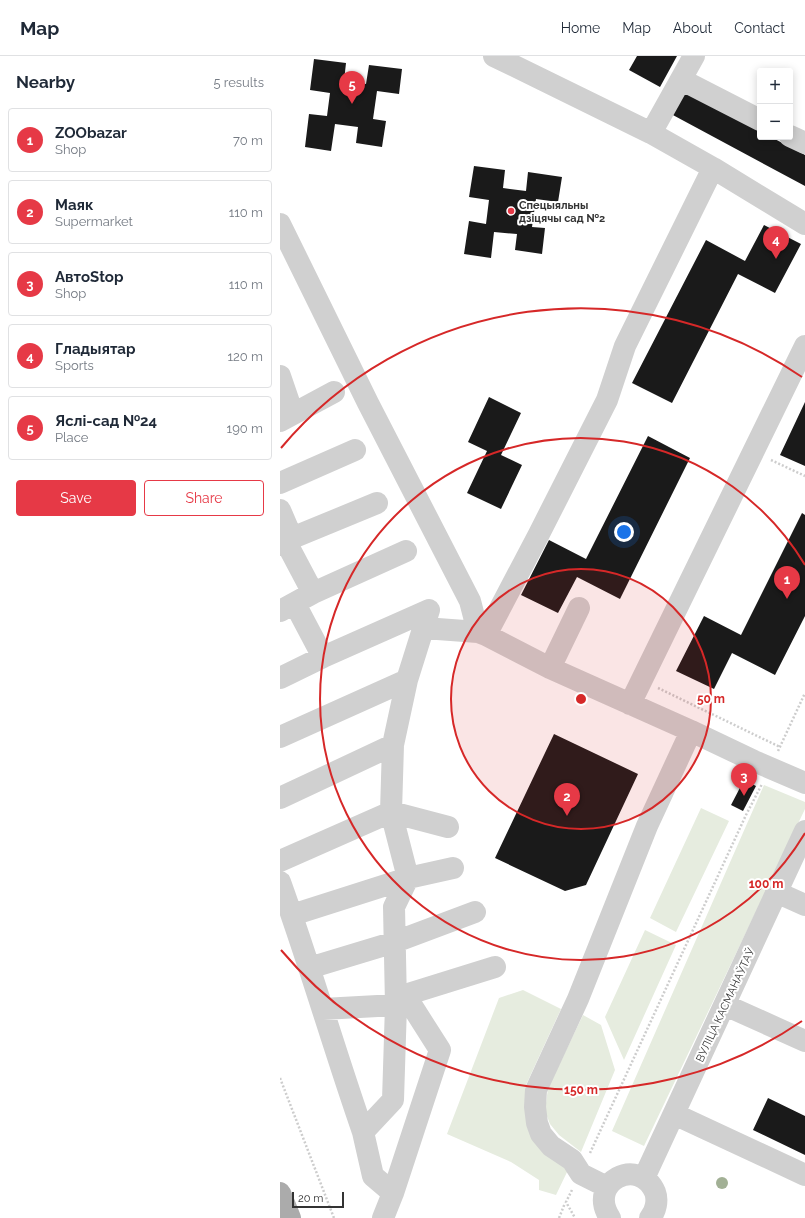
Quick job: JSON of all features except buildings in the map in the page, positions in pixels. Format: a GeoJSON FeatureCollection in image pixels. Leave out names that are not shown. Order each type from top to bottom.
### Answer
{"type":"FeatureCollection","features":[{"type":"Feature","properties":{"kind":"main road"},"geometry":{"type":"LineString","coordinates":[[280,1192],[290,1218]]}},
{"type":"Feature","properties":{"kind":"street"},"geometry":{"type":"LineString","coordinates":[[494,56],[651,133],[713,168],[805,224]]}},
{"type":"Feature","properties":{"kind":"street"},"geometry":{"type":"LineString","coordinates":[[651,133],[682,80],[694,56]]}},
{"type":"Feature","properties":{"kind":"street"},"geometry":{"type":"LineString","coordinates":[[682,80],[757,118]]}},
{"type":"Feature","properties":{"kind":"street"},"geometry":{"type":"LineString","coordinates":[[793,137],[805,143]]}},
{"type":"Feature","properties":{"kind":"street"},"geometry":{"type":"LineString","coordinates":[[482,634],[540,534],[607,400],[625,346],[713,168]]}},
{"type":"Feature","properties":{"kind":"street"},"geometry":{"type":"LineString","coordinates":[[280,224],[368,403],[470,601],[482,634]]}},
{"type":"Feature","properties":{"kind":"street"},"geometry":{"type":"LineString","coordinates":[[630,704],[805,346]]}},
{"type":"Feature","properties":{"kind":"street"},"geometry":{"type":"LineString","coordinates":[[280,376],[286,417],[334,392]]}},
{"type":"Feature","properties":{"kind":"street"},"geometry":{"type":"LineString","coordinates":[[280,482],[355,450]]}},
{"type":"Feature","properties":{"kind":"street"},"geometry":{"type":"LineString","coordinates":[[286,542],[377,503]]}},
{"type":"Feature","properties":{"kind":"street"},"geometry":{"type":"LineString","coordinates":[[280,510],[286,542],[313,593]]}},
{"type":"Feature","properties":{"kind":"street"},"geometry":{"type":"LineString","coordinates":[[322,657],[287,607],[313,593],[406,551]]}},
{"type":"Feature","properties":{"kind":"street"},"geometry":{"type":"LineString","coordinates":[[550,668],[579,608]]}},
{"type":"Feature","properties":{"kind":"street"},"geometry":{"type":"LineString","coordinates":[[280,678],[322,657],[430,610],[407,680],[393,745],[391,812],[408,878],[394,907],[395,942],[401,1000],[393,1100],[363,1132]]}},
{"type":"Feature","properties":{"kind":"street"},"geometry":{"type":"LineString","coordinates":[[424,628],[482,634],[550,668],[691,730],[805,783]]}},
{"type":"Feature","properties":{"kind":"street"},"geometry":{"type":"LineString","coordinates":[[280,737],[407,680]]}},
{"type":"Feature","properties":{"kind":"street"},"geometry":{"type":"LineString","coordinates":[[607,1187],[581,1174],[572,1160],[551,1146],[541,1134],[537,1123],[535,1107],[536,1090],[578,999],[646,826],[691,730]]}},
{"type":"Feature","properties":{"kind":"street"},"geometry":{"type":"LineString","coordinates":[[280,798],[393,745]]}},
{"type":"Feature","properties":{"kind":"street"},"geometry":{"type":"LineString","coordinates":[[280,861],[391,812],[448,827]]}},
{"type":"Feature","properties":{"kind":"street","name":"ВУЛІЦА КАСМАНАЎТАЎ"},"geometry":{"type":"LineString","coordinates":[[644,1178],[805,831]]}},
{"type":"Feature","properties":{"kind":"street"},"geometry":{"type":"LineString","coordinates":[[292,915],[408,878],[453,868]]}},
{"type":"Feature","properties":{"kind":"street"},"geometry":{"type":"LineString","coordinates":[[280,882],[363,1132],[373,1176],[393,1193]]}},
{"type":"Feature","properties":{"kind":"street"},"geometry":{"type":"LineString","coordinates":[[776,892],[805,905]]}},
{"type":"Feature","properties":{"kind":"street"},"geometry":{"type":"LineString","coordinates":[[309,968],[395,942],[475,912]]}},
{"type":"Feature","properties":{"kind":"street"},"geometry":{"type":"LineString","coordinates":[[323,1010],[401,1000],[495,967]]}},
{"type":"Feature","properties":{"kind":"street"},"geometry":{"type":"LineString","coordinates":[[383,1218],[393,1193],[440,1050],[401,1000]]}},
{"type":"Feature","properties":{"kind":"street"},"geometry":{"type":"LineString","coordinates":[[725,1006],[805,1041]]}},
{"type":"Feature","properties":{"kind":"street"},"geometry":{"type":"LineString","coordinates":[[674,1114],[805,1176]]}},
{"type":"Feature","properties":{"kind":"street"},"geometry":{"type":"LineString","coordinates":[[610,1218],[603,1203],[607,1187],[613,1180],[620,1176],[629,1174],[638,1175],[644,1178],[652,1186],[656,1195],[656,1204],[653,1217]]}},
{"type":"Feature","properties":{"kind":"path"},"geometry":{"type":"LineString","coordinates":[[754,451],[805,476]]}},
{"type":"Feature","properties":{"kind":"path"},"geometry":{"type":"LineString","coordinates":[[642,680],[780,746]]}},
{"type":"Feature","properties":{"kind":"path"},"geometry":{"type":"LineString","coordinates":[[559,1218],[581,1174],[746,815],[805,693]]}},
{"type":"Feature","properties":{"kind":"path"},"geometry":{"type":"LineString","coordinates":[[280,1078],[334,1218]]}},
{"type":"Feature","properties":{"kind":"path"},"geometry":{"type":"LineString","coordinates":[[566,1202],[575,1218]]}},
{"type":"Feature","properties":{"kind":"shaded area"},"geometry":{"type":"Polygon","coordinates":[[[764,785],[805,802],[805,809],[644,1146],[612,1131],[764,785]]]}},
{"type":"Feature","properties":{"kind":"shaded area"},"geometry":{"type":"Polygon","coordinates":[[[701,808],[729,821],[676,932],[650,918],[701,808]]]}},
{"type":"Feature","properties":{"kind":"shaded area"},"geometry":{"type":"Polygon","coordinates":[[[645,930],[676,945],[624,1060],[605,1017],[645,930]]]}},
{"type":"Feature","properties":{"kind":"shaded area"},"geometry":{"type":"Polygon","coordinates":[[[523,990],[561,1009],[525,1087],[526,1106],[568,1170],[556,1195],[539,1190],[539,1180],[511,1162],[447,1134],[499,998],[523,990]]]}},
{"type":"Feature","properties":{"kind":"shaded area"},"geometry":{"type":"Polygon","coordinates":[[[583,1015],[601,1025],[615,1070],[581,1152],[559,1135],[550,1124],[545,1111],[548,1088],[583,1015]]]}},
{"type":"Feature","properties":{"kind":"place","name":"Яслі-сад №24"},"geometry":{"type":"Point","coordinates":[352,104]}},
{"type":"Feature","properties":{"kind":"place","name":"Спецыяльны дзіцячы сад №2"},"geometry":{"type":"Point","coordinates":[511,211]}},
{"type":"Feature","properties":{"kind":"place","name":"Гладыятар"},"geometry":{"type":"Point","coordinates":[776,259]}},
{"type":"Feature","properties":{"kind":"place","name":"ZOObazar"},"geometry":{"type":"Point","coordinates":[787,599]}},
{"type":"Feature","properties":{"kind":"place","name":"АвтоStop"},"geometry":{"type":"Point","coordinates":[744,796]}},
{"type":"Feature","properties":{"kind":"place","name":"Маяк"},"geometry":{"type":"Point","coordinates":[567,816]}}]}
